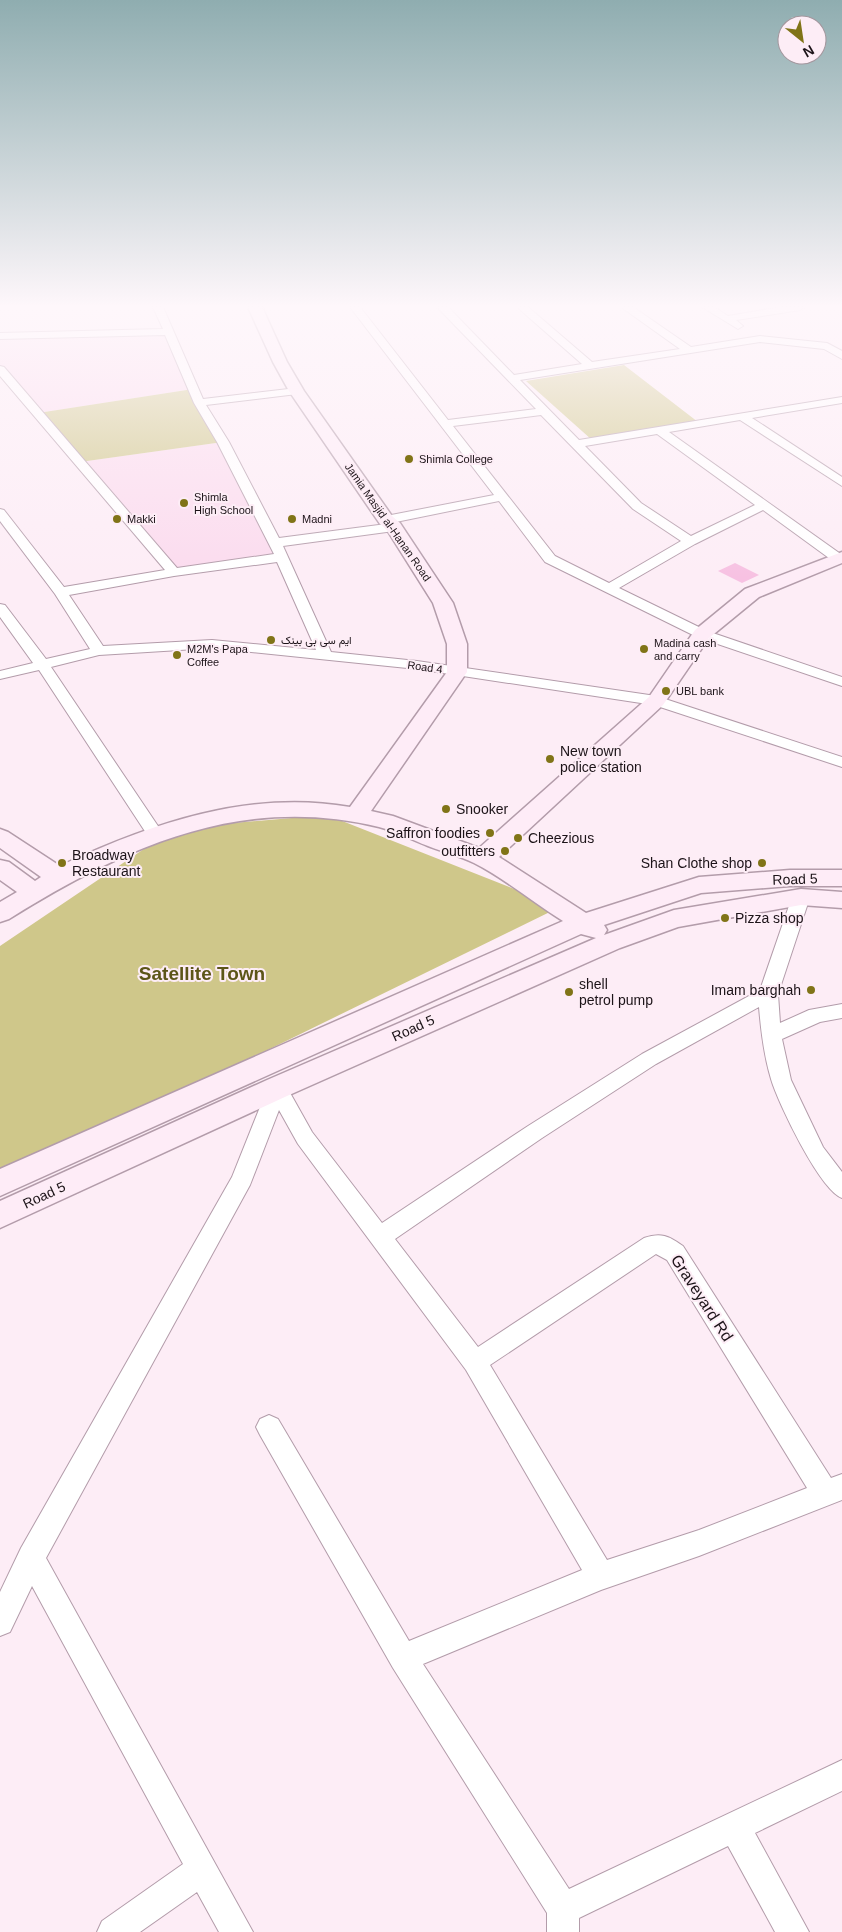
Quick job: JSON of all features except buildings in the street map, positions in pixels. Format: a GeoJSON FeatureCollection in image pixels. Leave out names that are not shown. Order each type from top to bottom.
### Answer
{"type":"FeatureCollection","features":[{"type":"Feature","properties":{"kind":"main road","name":"Jamia Masjid al-Hanan Road"},"geometry":{"type":"LineString","coordinates":[[301,397],[444,603],[458,644],[457,672]]}},
{"type":"Feature","properties":{"kind":"main road"},"geometry":{"type":"LineString","coordinates":[[483,858],[656,701],[702,634],[752,593],[840,557]]}},
{"type":"Feature","properties":{"kind":"main road"},"geometry":{"type":"LineString","coordinates":[[356,814],[457,672]]}},
{"type":"Feature","properties":{"kind":"main road"},"geometry":{"type":"LineString","coordinates":[[0,913],[59,877],[111,852],[156,835],[193,823],[240,813],[289,808],[356,814],[385,820],[483,858],[611,942]]}},
{"type":"Feature","properties":{"kind":"main road"},"geometry":{"type":"LineString","coordinates":[[0,836],[59,877]]}},
{"type":"Feature","properties":{"kind":"main road"},"geometry":{"type":"LineString","coordinates":[[0,868],[34,892]]}},
{"type":"Feature","properties":{"kind":"main road","name":"Road 5"},"geometry":{"type":"LineString","coordinates":[[0,1183],[582,923],[699,885],[790,878],[842,878]]}},
{"type":"Feature","properties":{"kind":"main road","name":"Road 5"},"geometry":{"type":"LineString","coordinates":[[0,1215],[277,1088],[611,942],[674,919],[800,897],[842,900]]}},
{"type":"Feature","properties":{"kind":"street"},"geometry":{"type":"LineString","coordinates":[[24,397],[174,572]]}},
{"type":"Feature","properties":{"kind":"street"},"geometry":{"type":"LineString","coordinates":[[196,397],[223,442],[282,558],[326,656]]}},
{"type":"Feature","properties":{"kind":"street"},"geometry":{"type":"LineString","coordinates":[[199,403],[247,397]]}},
{"type":"Feature","properties":{"kind":"street"},"geometry":{"type":"LineString","coordinates":[[425,397],[550,559],[702,634],[842,682]]}},
{"type":"Feature","properties":{"kind":"street"},"geometry":{"type":"LineString","coordinates":[[531,397],[637,506],[690,540]]}},
{"type":"Feature","properties":{"kind":"street"},"geometry":{"type":"LineString","coordinates":[[577,444],[842,400]]}},
{"type":"Feature","properties":{"kind":"street"},"geometry":{"type":"LineString","coordinates":[[821,404],[835,412]]}},
{"type":"Feature","properties":{"kind":"street"},"geometry":{"type":"LineString","coordinates":[[445,424],[544,411]]}},
{"type":"Feature","properties":{"kind":"street"},"geometry":{"type":"LineString","coordinates":[[743,417],[842,482]]}},
{"type":"Feature","properties":{"kind":"street"},"geometry":{"type":"LineString","coordinates":[[660,431],[840,557]]}},
{"type":"Feature","properties":{"kind":"street"},"geometry":{"type":"LineString","coordinates":[[274,543],[390,524],[501,497]]}},
{"type":"Feature","properties":{"kind":"street"},"geometry":{"type":"LineString","coordinates":[[609,588],[690,540],[764,505]]}},
{"type":"Feature","properties":{"kind":"street"},"geometry":{"type":"LineString","coordinates":[[0,513],[61,592],[100,651]]}},
{"type":"Feature","properties":{"kind":"street"},"geometry":{"type":"LineString","coordinates":[[61,592],[174,572],[282,558]]}},
{"type":"Feature","properties":{"kind":"street"},"geometry":{"type":"LineString","coordinates":[[0,608],[42,664],[156,835]]}},
{"type":"Feature","properties":{"kind":"street","name":"Road 4"},"geometry":{"type":"LineString","coordinates":[[0,675],[100,651],[212,644],[457,672],[656,701],[842,762]]}},
{"type":"Feature","properties":{"kind":"street"},"geometry":{"type":"LineString","coordinates":[[800,897],[768,994],[770,1036],[781,1080],[815,1152],[842,1189]]}},
{"type":"Feature","properties":{"kind":"street"},"geometry":{"type":"LineString","coordinates":[[380,1236],[535,1132],[649,1059],[768,994]]}},
{"type":"Feature","properties":{"kind":"street"},"geometry":{"type":"LineString","coordinates":[[770,1036],[816,1015],[842,1011]]}},
{"type":"Feature","properties":{"kind":"street"},"geometry":{"type":"LineString","coordinates":[[277,1088],[304,1138],[475,1362],[601,1576]]}},
{"type":"Feature","properties":{"kind":"street"},"geometry":{"type":"LineString","coordinates":[[0,1622],[31,1558],[242,1179],[277,1088]]}},
{"type":"Feature","properties":{"kind":"street","name":"Graveyard Rd"},"geometry":{"type":"LineString","coordinates":[[475,1362],[652,1245],[663,1244],[675,1253],[834,1490]]}},
{"type":"Feature","properties":{"kind":"street"},"geometry":{"type":"LineString","coordinates":[[269,1427],[403,1658],[563,1920],[734,1827],[842,1775]]}},
{"type":"Feature","properties":{"kind":"street"},"geometry":{"type":"LineString","coordinates":[[403,1658],[601,1576],[699,1543],[834,1490]]}},
{"type":"Feature","properties":{"kind":"street"},"geometry":{"type":"LineString","coordinates":[[31,1558],[201,1870],[237,1932]]}},
{"type":"Feature","properties":{"kind":"street"},"geometry":{"type":"LineString","coordinates":[[734,1827],[793,1932]]}},
{"type":"Feature","properties":{"kind":"street"},"geometry":{"type":"LineString","coordinates":[[112,1932],[201,1870]]}},
{"type":"Feature","properties":{"kind":"shaded area"},"geometry":{"type":"Polygon","coordinates":[[[24,397],[140,397],[38,413],[24,397]]]}},
{"type":"Feature","properties":{"kind":"shaded area"},"geometry":{"type":"Polygon","coordinates":[[[140,397],[198,397],[223,442],[80,462],[38,413],[140,397]]]}},
{"type":"Feature","properties":{"kind":"shaded area"},"geometry":{"type":"Polygon","coordinates":[[[544,397],[666,397],[698,422],[592,440],[544,397]]]}},
{"type":"Feature","properties":{"kind":"shaded area","name":"Shimla High School"},"geometry":{"type":"Polygon","coordinates":[[[223,442],[282,557],[174,572],[80,462],[223,442]]]}},
{"type":"Feature","properties":{"kind":"shaded area"},"geometry":{"type":"Polygon","coordinates":[[[327,815],[560,907],[0,1181],[0,946],[175,828],[327,815]]]}},
{"type":"Feature","properties":{"kind":"place","name":"Shimla College"},"geometry":{"type":"Point","coordinates":[409,459]}},
{"type":"Feature","properties":{"kind":"place","name":"Shimla High School"},"geometry":{"type":"Point","coordinates":[184,503]}},
{"type":"Feature","properties":{"kind":"place","name":"Makki"},"geometry":{"type":"Point","coordinates":[117,519]}},
{"type":"Feature","properties":{"kind":"place","name":"Madni"},"geometry":{"type":"Point","coordinates":[292,519]}},
{"type":"Feature","properties":{"kind":"place","name":"ایم سی بی بینک"},"geometry":{"type":"Point","coordinates":[271,640]}},
{"type":"Feature","properties":{"kind":"place","name":"Madina cash and carry"},"geometry":{"type":"Point","coordinates":[644,649]}},
{"type":"Feature","properties":{"kind":"place","name":"M2M's Papa Coffee"},"geometry":{"type":"Point","coordinates":[177,655]}},
{"type":"Feature","properties":{"kind":"place","name":"UBL bank"},"geometry":{"type":"Point","coordinates":[666,691]}},
{"type":"Feature","properties":{"kind":"place","name":"New town police station"},"geometry":{"type":"Point","coordinates":[550,759]}},
{"type":"Feature","properties":{"kind":"place","name":"Snooker"},"geometry":{"type":"Point","coordinates":[446,809]}},
{"type":"Feature","properties":{"kind":"place","name":"Saffron foodies"},"geometry":{"type":"Point","coordinates":[490,833]}},
{"type":"Feature","properties":{"kind":"place","name":"Cheezious"},"geometry":{"type":"Point","coordinates":[518,838]}},
{"type":"Feature","properties":{"kind":"place","name":"outfitters"},"geometry":{"type":"Point","coordinates":[505,851]}},
{"type":"Feature","properties":{"kind":"place","name":"Broadway Restaurant"},"geometry":{"type":"Point","coordinates":[62,863]}},
{"type":"Feature","properties":{"kind":"place","name":"Shan Clothe shop"},"geometry":{"type":"Point","coordinates":[762,863]}},
{"type":"Feature","properties":{"kind":"place","name":"Pizza shop"},"geometry":{"type":"Point","coordinates":[725,918]}},
{"type":"Feature","properties":{"kind":"place","name":"Imam barghah"},"geometry":{"type":"Point","coordinates":[811,990]}},
{"type":"Feature","properties":{"kind":"place","name":"shell petrol pump"},"geometry":{"type":"Point","coordinates":[569,992]}},
{"type":"Feature","properties":{"kind":"district","name":"Satellite Town"},"geometry":{"type":"Point","coordinates":[202,973]}}]}
